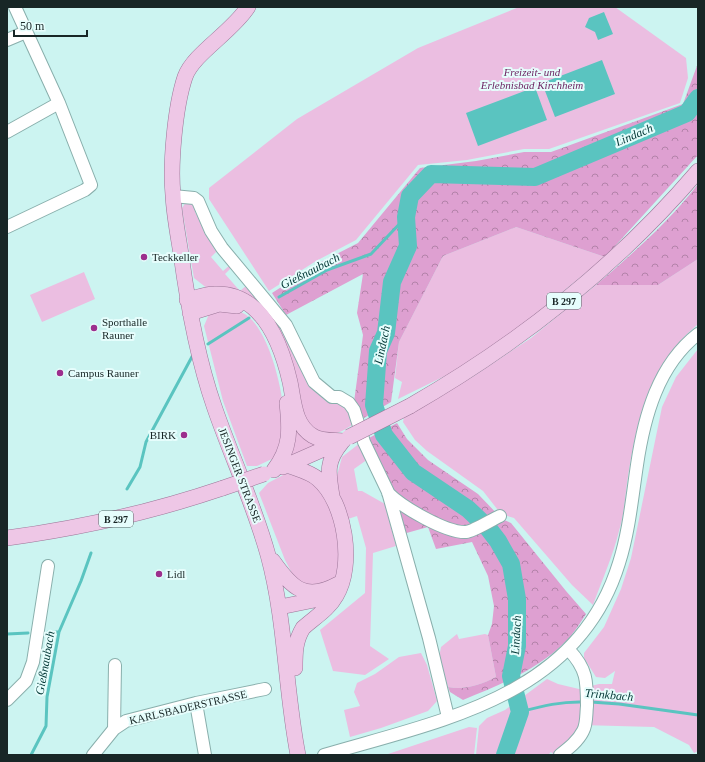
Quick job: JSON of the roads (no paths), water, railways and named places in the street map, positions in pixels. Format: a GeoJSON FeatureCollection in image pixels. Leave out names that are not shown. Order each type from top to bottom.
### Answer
{"type":"FeatureCollection","features":[{"type":"Feature","properties":{"kind":"main road","name":"JESINGER STRASSE"},"geometry":{"type":"LineString","coordinates":[[248,7],[240,19],[193,63],[186,74],[177,110],[173,162],[173,196],[189,307],[214,405],[256,516],[268,554],[280,611],[298,755]]}},
{"type":"Feature","properties":{"kind":"main road","name":"B 297"},"geometry":{"type":"LineString","coordinates":[[7,538],[122,518],[188,500],[275,470],[346,439],[410,406],[471,369],[569,297],[643,231],[698,171]]}},
{"type":"Feature","properties":{"kind":"main road"},"geometry":{"type":"LineString","coordinates":[[189,307],[206,295],[221,294],[241,299],[256,309],[268,325],[279,348],[290,382],[296,414],[301,424],[308,432],[318,438],[346,439]]}},
{"type":"Feature","properties":{"kind":"main road"},"geometry":{"type":"LineString","coordinates":[[189,307],[232,304],[243,308],[252,314],[266,334],[281,372],[289,422],[289,440],[286,450],[275,470]]}},
{"type":"Feature","properties":{"kind":"main road","name":"B 297"},"geometry":{"type":"LineString","coordinates":[[339,587],[346,560],[345,539],[343,528],[332,496],[328,470],[335,450],[346,439]]}},
{"type":"Feature","properties":{"kind":"main road","name":"B 297"},"geometry":{"type":"LineString","coordinates":[[275,470],[312,475],[319,480],[332,496]]}},
{"type":"Feature","properties":{"kind":"main road"},"geometry":{"type":"LineString","coordinates":[[268,554],[283,576],[294,586],[304,591],[322,592],[339,587]]}},
{"type":"Feature","properties":{"kind":"main road"},"geometry":{"type":"LineString","coordinates":[[280,611],[312,610],[324,606],[339,587]]}},
{"type":"Feature","properties":{"kind":"main road"},"geometry":{"type":"LineString","coordinates":[[289,691],[294,671],[296,640],[303,628],[339,587]]}},
{"type":"Feature","properties":{"kind":"street"},"geometry":{"type":"LineString","coordinates":[[7,227],[85,190],[91,185],[59,103],[15,7]]}},
{"type":"Feature","properties":{"kind":"street"},"geometry":{"type":"LineString","coordinates":[[7,40],[26,32]]}},
{"type":"Feature","properties":{"kind":"street"},"geometry":{"type":"LineString","coordinates":[[7,132],[59,103]]}},
{"type":"Feature","properties":{"kind":"street"},"geometry":{"type":"LineString","coordinates":[[173,196],[194,198],[198,201],[211,231],[218,242],[286,325],[314,382],[332,397],[339,397],[349,403],[358,419],[364,442],[388,492],[429,638],[448,717]]}},
{"type":"Feature","properties":{"kind":"street"},"geometry":{"type":"LineString","coordinates":[[324,755],[448,717],[498,697],[538,675],[568,650],[593,620],[610,588],[619,564],[626,538],[638,454],[658,383],[678,353],[698,334]]}},
{"type":"Feature","properties":{"kind":"street"},"geometry":{"type":"LineString","coordinates":[[388,492],[397,503],[422,517],[454,530],[467,532],[497,517]]}},
{"type":"Feature","properties":{"kind":"street"},"geometry":{"type":"LineString","coordinates":[[7,700],[26,681],[33,662],[48,566]]}},
{"type":"Feature","properties":{"kind":"street"},"geometry":{"type":"LineString","coordinates":[[560,755],[576,742],[584,730],[586,716],[587,681],[583,668],[568,650]]}},
{"type":"Feature","properties":{"kind":"street","name":"KARLSBADERSTRASSE"},"geometry":{"type":"LineString","coordinates":[[114,729],[115,665]]}},
{"type":"Feature","properties":{"kind":"street","name":"KARLSBADERSTRASSE"},"geometry":{"type":"LineString","coordinates":[[93,755],[114,729],[126,721],[196,703],[265,690]]}},
{"type":"Feature","properties":{"kind":"street"},"geometry":{"type":"LineString","coordinates":[[196,703],[205,755]]}},
{"type":"Feature","properties":{"kind":"water"},"geometry":{"type":"Polygon","coordinates":[[[604,12],[613,34],[598,40],[595,32],[585,27],[589,18],[604,12]]]}},
{"type":"Feature","properties":{"kind":"water"},"geometry":{"type":"Polygon","coordinates":[[[602,60],[615,94],[555,117],[542,83],[602,60]]]}},
{"type":"Feature","properties":{"kind":"water"},"geometry":{"type":"Polygon","coordinates":[[[535,87],[547,120],[478,146],[466,113],[535,87]]]}},
{"type":"Feature","properties":{"kind":"waterway","name":"Lindach"},"geometry":{"type":"LineString","coordinates":[[505,755],[520,712],[511,676],[517,646],[517,599],[511,564],[498,541],[488,528],[468,509],[413,472],[384,435],[374,405],[378,351],[386,333],[392,282],[408,246],[406,217],[410,196],[431,174],[535,177],[687,113],[698,98]]}},
{"type":"Feature","properties":{"kind":"waterway","name":"Gießnaubach"},"geometry":{"type":"LineString","coordinates":[[279,297],[327,270],[371,254],[406,217]]}},
{"type":"Feature","properties":{"kind":"waterway","name":"Gießnaubach"},"geometry":{"type":"LineString","coordinates":[[208,344],[249,318]]}},
{"type":"Feature","properties":{"kind":"waterway","name":"Gießnaubach"},"geometry":{"type":"LineString","coordinates":[[127,489],[140,467],[146,442],[194,353]]}},
{"type":"Feature","properties":{"kind":"waterway","name":"Gießnaubach"},"geometry":{"type":"LineString","coordinates":[[31,755],[46,726],[47,697],[59,632],[81,581],[91,553]]}},
{"type":"Feature","properties":{"kind":"waterway"},"geometry":{"type":"LineString","coordinates":[[48,632],[59,632]]}},
{"type":"Feature","properties":{"kind":"waterway"},"geometry":{"type":"LineString","coordinates":[[7,634],[28,633]]}},
{"type":"Feature","properties":{"kind":"waterway","name":"Trinkbach"},"geometry":{"type":"LineString","coordinates":[[520,712],[560,703],[585,702]]}},
{"type":"Feature","properties":{"kind":"waterway","name":"Trinkbach"},"geometry":{"type":"LineString","coordinates":[[591,702],[619,704],[698,715]]}},
{"type":"Feature","properties":{"kind":"place","name":"Teckkeller"},"geometry":{"type":"Point","coordinates":[144,257]}},
{"type":"Feature","properties":{"kind":"place","name":"Sporthalle Rauner"},"geometry":{"type":"Point","coordinates":[94,328]}},
{"type":"Feature","properties":{"kind":"place","name":"Campus Rauner"},"geometry":{"type":"Point","coordinates":[60,373]}},
{"type":"Feature","properties":{"kind":"place","name":"BIRK"},"geometry":{"type":"Point","coordinates":[184,435]}},
{"type":"Feature","properties":{"kind":"place","name":"Lidl"},"geometry":{"type":"Point","coordinates":[159,574]}},
{"type":"Feature","properties":{"kind":"park label","name":"Freizeit- und Erlebnisbad Kirchheim"},"geometry":{"type":"Point","coordinates":[532,78]}}]}
